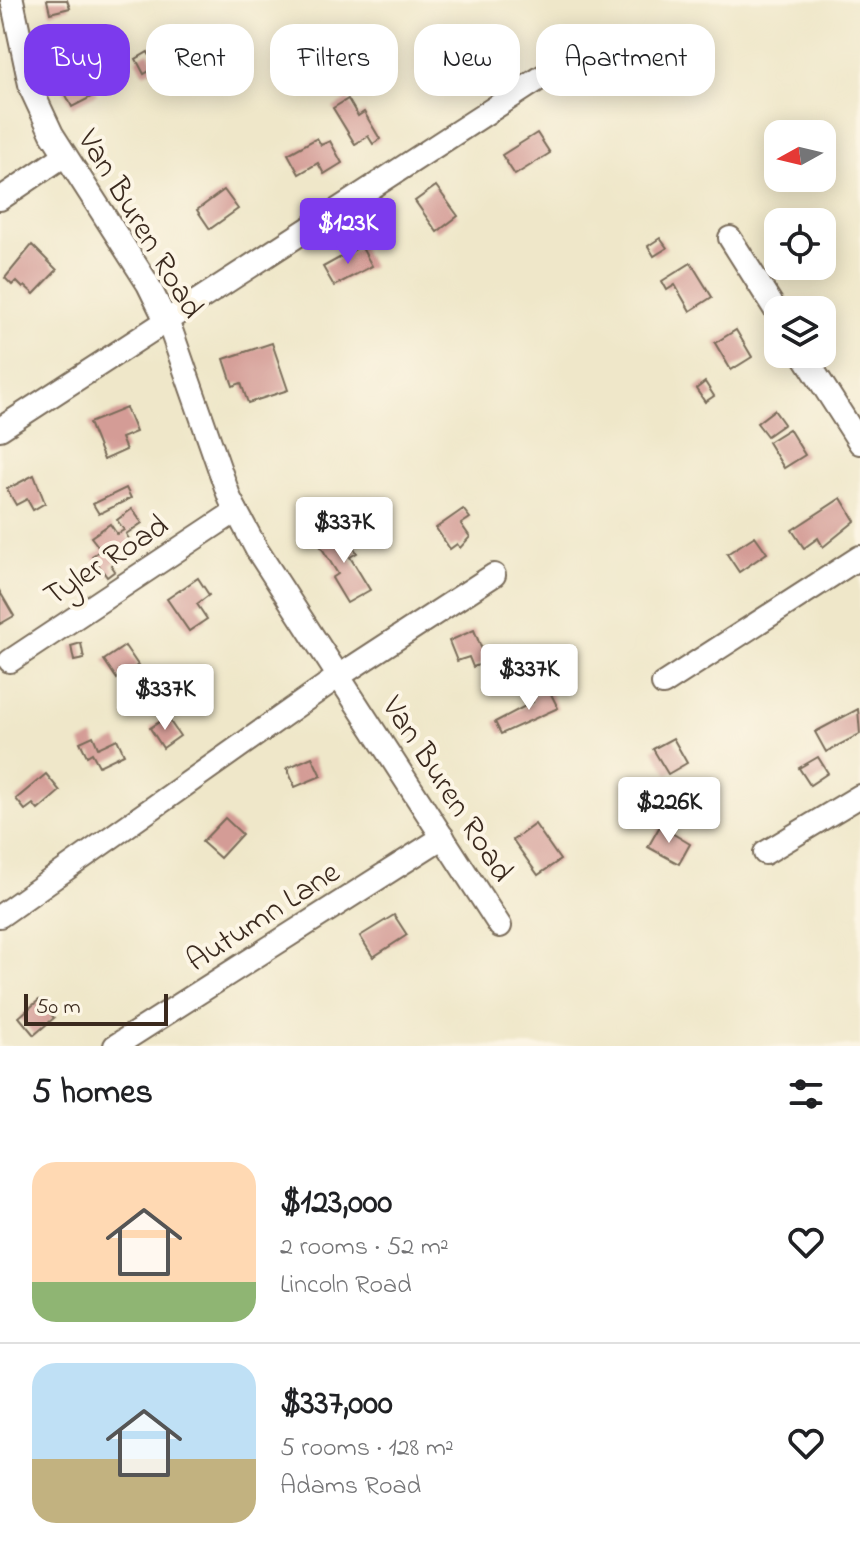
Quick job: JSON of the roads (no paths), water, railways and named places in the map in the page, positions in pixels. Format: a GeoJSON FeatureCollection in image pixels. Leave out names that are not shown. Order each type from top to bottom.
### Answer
{"type":"FeatureCollection","features":[{"type":"Feature","properties":{"kind":"street","name":"Van Buren Road"},"geometry":{"type":"LineString","coordinates":[[12,0],[31,89],[65,155],[148,284],[166,321],[236,511],[257,550],[500,926]]}},
{"type":"Feature","properties":{"kind":"street"},"geometry":{"type":"LineString","coordinates":[[0,429],[536,81]]}},
{"type":"Feature","properties":{"kind":"street"},"geometry":{"type":"LineString","coordinates":[[0,199],[65,155]]}},
{"type":"Feature","properties":{"kind":"street"},"geometry":{"type":"LineString","coordinates":[[730,238],[767,296]]}},
{"type":"Feature","properties":{"kind":"street"},"geometry":{"type":"LineString","coordinates":[[812,368],[860,443]]}},
{"type":"Feature","properties":{"kind":"street","name":"Tyler Road"},"geometry":{"type":"LineString","coordinates":[[10,661],[236,511]]}},
{"type":"Feature","properties":{"kind":"street"},"geometry":{"type":"LineString","coordinates":[[663,684],[860,557]]}},
{"type":"Feature","properties":{"kind":"street"},"geometry":{"type":"LineString","coordinates":[[0,916],[339,676],[494,575]]}},
{"type":"Feature","properties":{"kind":"street"},"geometry":{"type":"LineString","coordinates":[[765,853],[860,796]]}},
{"type":"Feature","properties":{"kind":"street","name":"Autumn Lane"},"geometry":{"type":"LineString","coordinates":[[115,1046],[443,837]]}}]}
